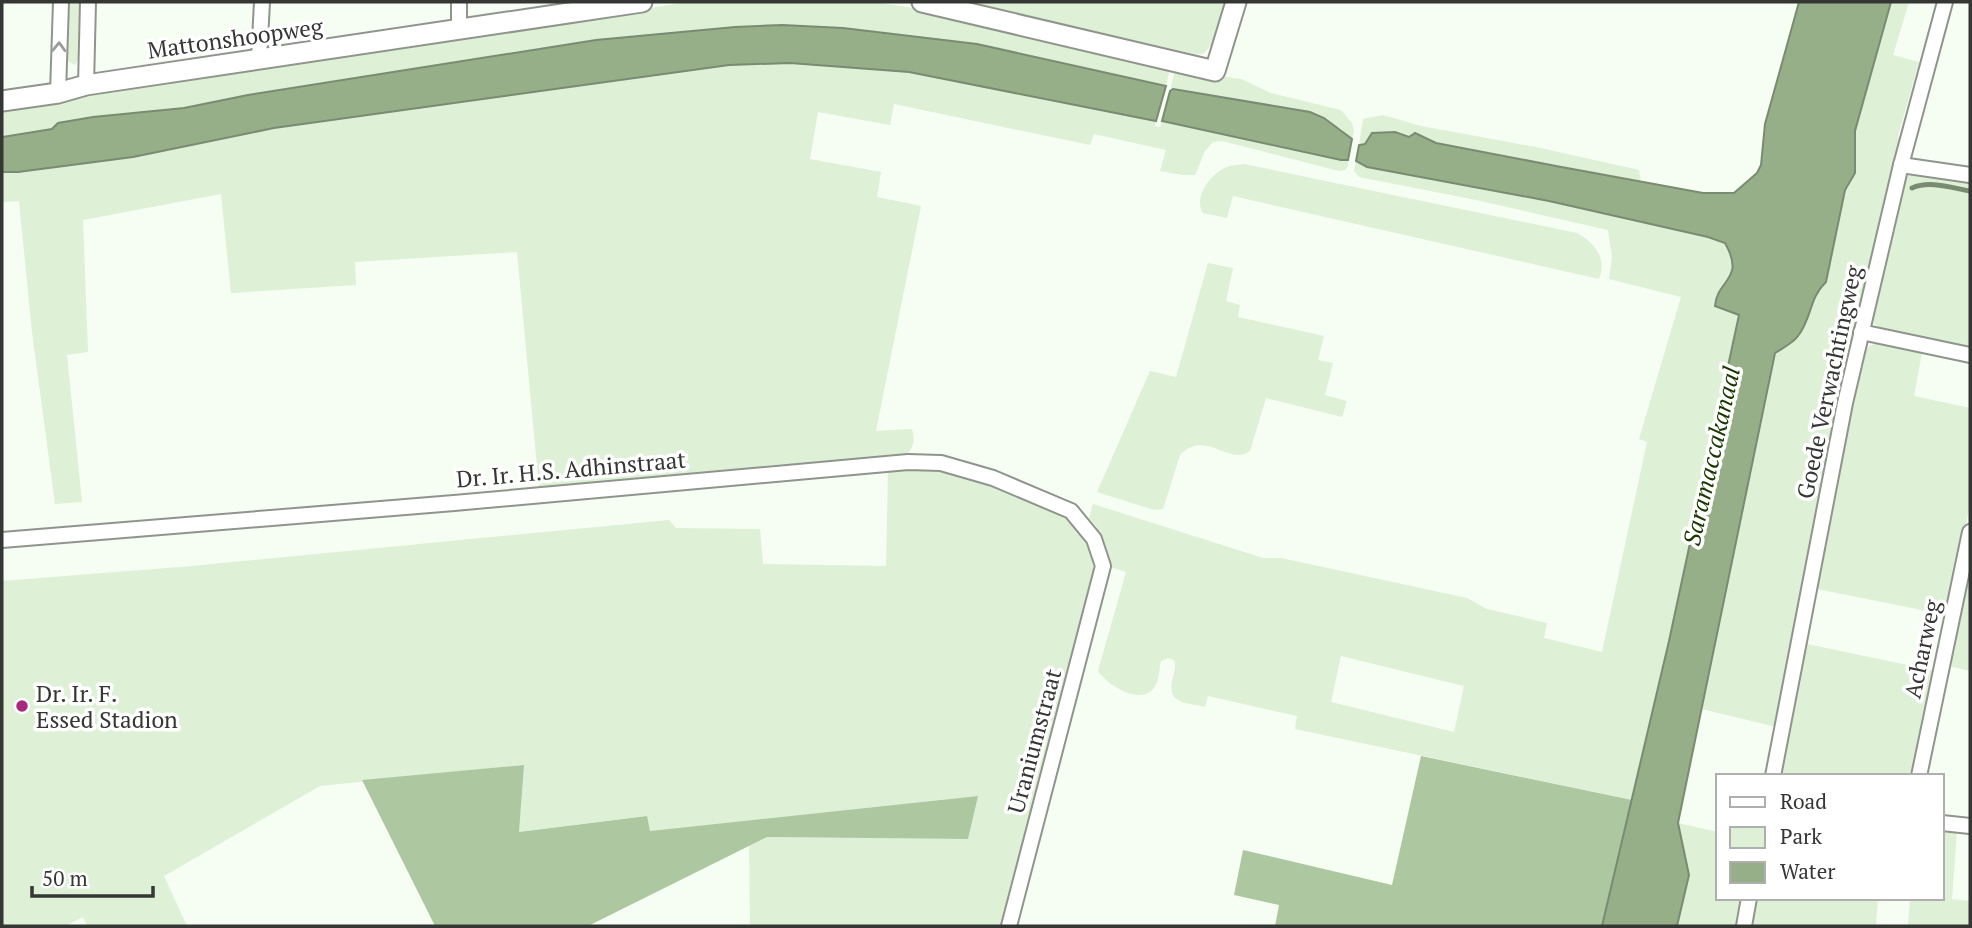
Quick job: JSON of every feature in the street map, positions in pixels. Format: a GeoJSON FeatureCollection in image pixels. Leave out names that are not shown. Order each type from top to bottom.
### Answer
{"type":"FeatureCollection","features":[{"type":"Feature","properties":{"kind":"street"},"geometry":{"type":"LineString","coordinates":[[58,93],[61,2]]}},
{"type":"Feature","properties":{"kind":"street"},"geometry":{"type":"LineString","coordinates":[[86,85],[88,2]]}},
{"type":"Feature","properties":{"kind":"street"},"geometry":{"type":"LineString","coordinates":[[259,59],[262,2]]}},
{"type":"Feature","properties":{"kind":"street"},"geometry":{"type":"LineString","coordinates":[[459,2],[460,30]]}},
{"type":"Feature","properties":{"kind":"street","name":"Mattonshoopweg"},"geometry":{"type":"LineString","coordinates":[[2,101],[58,93],[86,85],[642,2]]}},
{"type":"Feature","properties":{"kind":"street"},"geometry":{"type":"LineString","coordinates":[[922,2],[1215,71],[1236,2]]}},
{"type":"Feature","properties":{"kind":"street","name":"Goede Verwachtingweg"},"geometry":{"type":"LineString","coordinates":[[1773,774],[1845,403],[1901,164],[1945,2]]}},
{"type":"Feature","properties":{"kind":"street"},"geometry":{"type":"LineString","coordinates":[[1901,164],[1970,175]]}},
{"type":"Feature","properties":{"kind":"street"},"geometry":{"type":"LineString","coordinates":[[1861,332],[1970,355]]}},
{"type":"Feature","properties":{"kind":"street","name":"Dr. Ir. H.S. Adhinstraat"},"geometry":{"type":"LineString","coordinates":[[2,540],[908,462],[941,463],[993,478],[1072,511],[1094,538],[1103,566]]}},
{"type":"Feature","properties":{"kind":"street","name":"Acharweg"},"geometry":{"type":"LineString","coordinates":[[1919,774],[1970,532]]}},
{"type":"Feature","properties":{"kind":"street","name":"Uraniumstraat"},"geometry":{"type":"LineString","coordinates":[[1009,926],[1103,566]]}},
{"type":"Feature","properties":{"kind":"street"},"geometry":{"type":"LineString","coordinates":[[1944,823],[1970,826]]}},
{"type":"Feature","properties":{"kind":"street"},"geometry":{"type":"LineString","coordinates":[[1744,926],[1749,900]]}},
{"type":"Feature","properties":{"kind":"green space"},"geometry":{"type":"Polygon","coordinates":[[[69,2],[80,2],[79,58],[75,65],[67,58],[69,2]]]}},
{"type":"Feature","properties":{"kind":"green space"},"geometry":{"type":"Polygon","coordinates":[[[689,2],[872,2],[910,7],[985,22],[1170,67],[1166,86],[977,44],[843,28],[782,25],[735,27],[596,40],[184,108],[93,117],[52,129],[2,137],[2,107],[689,2]]]}},
{"type":"Feature","properties":{"kind":"green space"},"geometry":{"type":"Polygon","coordinates":[[[969,2],[1226,2],[1215,41],[1203,54],[1195,54],[969,2]]]}},
{"type":"Feature","properties":{"kind":"green space"},"geometry":{"type":"Polygon","coordinates":[[[1891,2],[1909,2],[1893,55],[1919,62],[1898,136],[1901,141],[1776,727],[1702,709],[1775,352],[1798,336],[1816,295],[1826,282],[1845,190],[1855,173],[1855,131],[1891,2]]]}},
{"type":"Feature","properties":{"kind":"green space"},"geometry":{"type":"Polygon","coordinates":[[[790,63],[909,72],[1156,121],[1155,126],[1160,127],[1162,121],[1348,160],[1348,166],[1339,171],[1222,141],[1213,142],[1205,151],[1195,175],[1182,175],[1160,171],[1166,150],[1094,134],[1090,145],[894,104],[890,125],[818,112],[810,159],[881,172],[877,197],[921,206],[876,431],[912,429],[913,444],[910,450],[905,456],[539,488],[517,252],[355,262],[356,285],[231,293],[221,194],[83,220],[88,352],[67,355],[82,502],[55,504],[32,332],[19,201],[2,202],[2,172],[133,157],[274,128],[682,70],[790,63]]]}},
{"type":"Feature","properties":{"kind":"green space"},"geometry":{"type":"Polygon","coordinates":[[[1175,70],[1241,79],[1271,93],[1341,110],[1352,123],[1352,139],[1340,128],[1229,99],[1174,89],[1170,91],[1175,70]]]}},
{"type":"Feature","properties":{"kind":"green space"},"geometry":{"type":"Polygon","coordinates":[[[1383,115],[1421,126],[1536,147],[1639,170],[1641,182],[1436,143],[1415,133],[1409,137],[1395,132],[1359,145],[1363,119],[1383,115]]]}},
{"type":"Feature","properties":{"kind":"green space"},"geometry":{"type":"Polygon","coordinates":[[[1356,161],[1367,167],[1549,201],[1708,237],[1725,243],[1729,251],[1731,272],[1716,297],[1722,310],[1739,314],[1632,800],[1295,729],[1297,716],[1208,696],[1205,707],[1184,702],[1178,700],[1172,692],[1175,665],[1174,660],[1168,658],[1161,661],[1158,680],[1153,689],[1140,695],[1116,687],[1098,671],[1126,572],[1108,566],[1096,526],[1089,518],[1093,504],[1263,558],[1281,558],[1467,598],[1487,609],[1547,623],[1544,638],[1602,652],[1647,442],[1639,439],[1681,297],[1609,279],[1612,257],[1608,230],[1359,177],[1354,171],[1356,161]],[[1341,656],[1331,702],[1454,732],[1464,686],[1341,656]]]}},
{"type":"Feature","properties":{"kind":"green space"},"geometry":{"type":"Polygon","coordinates":[[[1244,164],[1577,233],[1589,241],[1598,252],[1601,264],[1599,279],[1233,196],[1227,218],[1203,213],[1200,200],[1202,193],[1215,174],[1227,167],[1244,164]]]}},
{"type":"Feature","properties":{"kind":"green space"},"geometry":{"type":"Polygon","coordinates":[[[1917,174],[1970,180],[1970,348],[1881,328],[1874,324],[1871,315],[1904,180],[1917,174]]]}},
{"type":"Feature","properties":{"kind":"green space"},"geometry":{"type":"Polygon","coordinates":[[[1208,263],[1233,268],[1226,301],[1240,305],[1238,317],[1324,336],[1318,360],[1333,363],[1325,395],[1347,401],[1342,417],[1266,398],[1250,451],[1234,455],[1208,446],[1189,448],[1180,455],[1163,509],[1154,510],[1097,492],[1150,371],[1176,377],[1208,263]]]}},
{"type":"Feature","properties":{"kind":"green space"},"geometry":{"type":"Polygon","coordinates":[[[1878,343],[1922,352],[1914,396],[1970,408],[1970,504],[1947,615],[1817,589],[1857,372],[1865,350],[1878,343]]]}},
{"type":"Feature","properties":{"kind":"green space"},"geometry":{"type":"Polygon","coordinates":[[[888,471],[943,471],[980,479],[1037,502],[1055,511],[1080,530],[1091,554],[1094,580],[1002,926],[750,926],[749,846],[767,837],[968,839],[977,796],[650,831],[646,816],[519,832],[523,765],[320,786],[164,876],[187,926],[87,926],[83,917],[65,926],[2,926],[2,581],[192,566],[669,520],[676,528],[760,529],[763,564],[886,566],[888,471]]]}},
{"type":"Feature","properties":{"kind":"green space"},"geometry":{"type":"Polygon","coordinates":[[[1970,558],[1970,671],[1949,666],[1970,558]]]}},
{"type":"Feature","properties":{"kind":"green space"},"geometry":{"type":"Polygon","coordinates":[[[1807,644],[1936,671],[1914,774],[1780,774],[1807,644]]]}},
{"type":"Feature","properties":{"kind":"green space"},"geometry":{"type":"Polygon","coordinates":[[[1678,823],[1716,832],[1716,900],[1742,900],[1737,926],[1677,926],[1689,875],[1678,823]]]}},
{"type":"Feature","properties":{"kind":"green space"},"geometry":{"type":"Polygon","coordinates":[[[1944,829],[1957,830],[1952,899],[1970,901],[1970,926],[1908,926],[1910,900],[1944,900],[1944,829]]]}},
{"type":"Feature","properties":{"kind":"green space"},"geometry":{"type":"Polygon","coordinates":[[[1755,900],[1878,900],[1876,926],[1751,926],[1755,900]]]}},
{"type":"Feature","properties":{"kind":"shaded area"},"geometry":{"type":"Polygon","coordinates":[[[1421,756],[1632,800],[1602,926],[1275,926],[1279,905],[1234,895],[1243,850],[1392,885],[1421,756]]]}},
{"type":"Feature","properties":{"kind":"shaded area"},"geometry":{"type":"Polygon","coordinates":[[[524,765],[519,832],[647,816],[650,831],[978,796],[968,839],[767,837],[588,926],[435,926],[362,780],[524,765]]]}},
{"type":"Feature","properties":{"kind":"water","name":"Saramaccakanaal"},"geometry":{"type":"Polygon","coordinates":[[[1799,2],[1891,2],[1855,131],[1855,173],[1845,190],[1826,282],[1816,295],[1798,336],[1775,353],[1678,823],[1689,875],[1677,926],[1602,926],[1669,641],[1739,315],[1715,306],[1720,290],[1732,272],[1731,255],[1725,243],[1708,237],[1549,201],[1367,167],[1356,161],[1359,145],[1365,144],[1372,133],[1395,132],[1409,137],[1415,133],[1436,143],[1556,166],[1703,193],[1734,193],[1757,173],[1761,165],[1765,124],[1799,2]]]}},
{"type":"Feature","properties":{"kind":"water"},"geometry":{"type":"Polygon","coordinates":[[[782,25],[843,28],[977,44],[1166,86],[1156,121],[909,72],[790,63],[729,65],[274,128],[133,157],[2,172],[2,137],[52,129],[58,123],[184,108],[248,95],[596,40],[782,25]]]}},
{"type":"Feature","properties":{"kind":"water"},"geometry":{"type":"Polygon","coordinates":[[[1173,89],[1310,112],[1324,118],[1352,139],[1348,160],[1162,121],[1170,91],[1173,89]]]}},
{"type":"Feature","properties":{"kind":"waterway"},"geometry":{"type":"LineString","coordinates":[[1912,188],[1934,185],[1970,191]]}},
{"type":"Feature","properties":{"kind":"place","name":"Dr. Ir. F. Essed Stadion"},"geometry":{"type":"Point","coordinates":[22,706]}}]}
